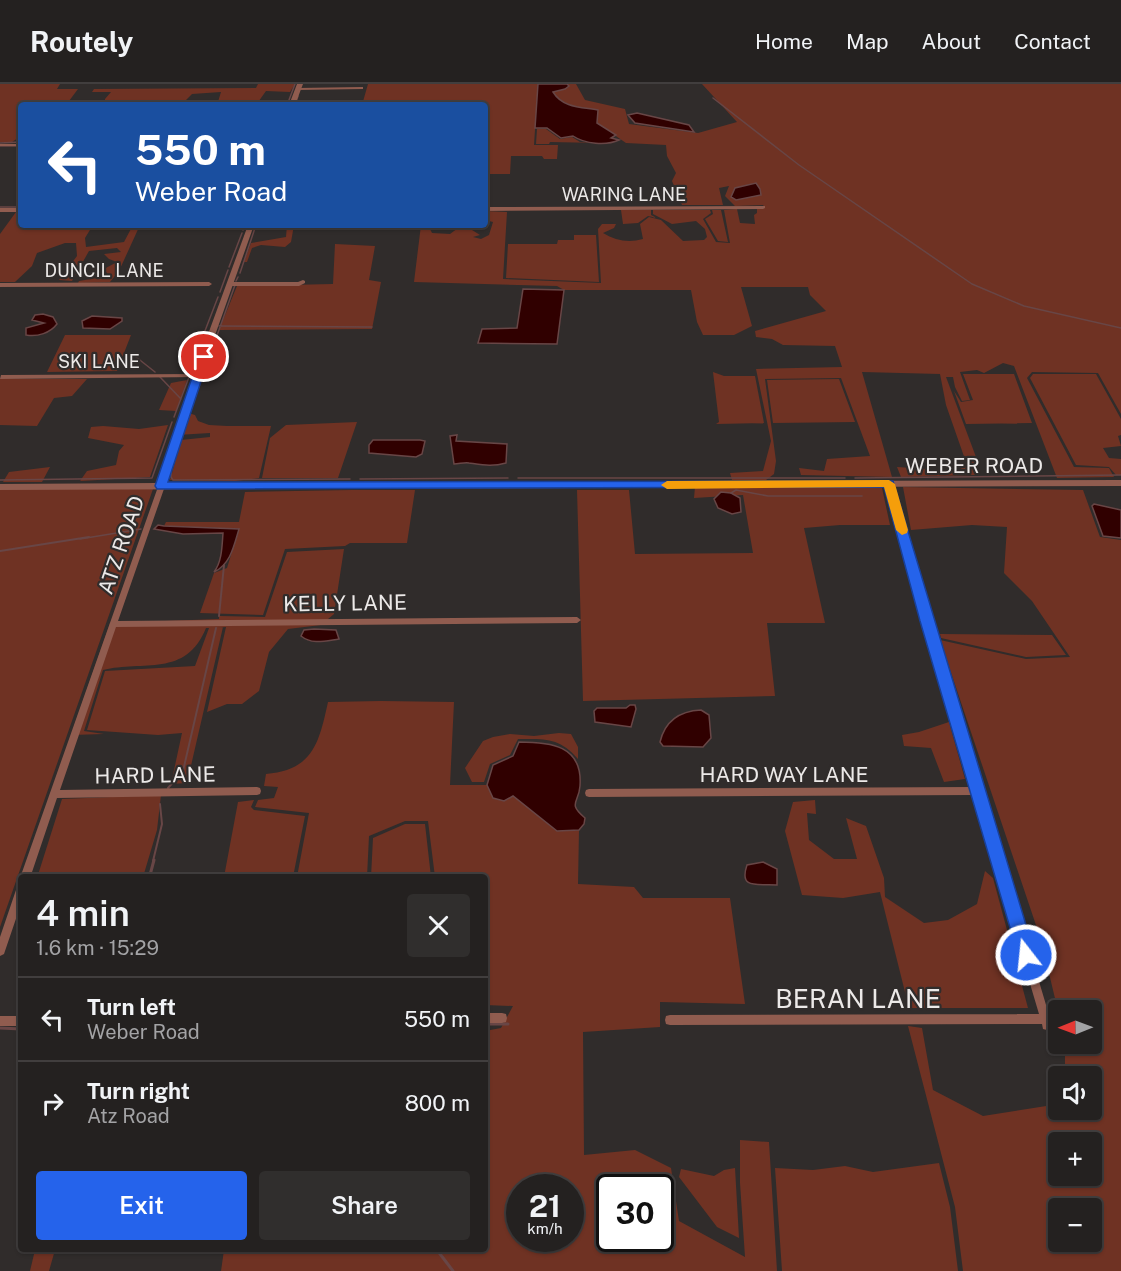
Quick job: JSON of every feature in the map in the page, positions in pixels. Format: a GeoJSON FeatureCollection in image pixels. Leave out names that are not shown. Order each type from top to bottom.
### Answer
{"type":"FeatureCollection","features":[{"type":"Feature","properties":{"kind":"street"},"geometry":{"type":"LineString","coordinates":[[293,102],[299,86],[360,88]]}},
{"type":"Feature","properties":{"kind":"street"},"geometry":{"type":"LineString","coordinates":[[0,145],[18,145]]}},
{"type":"Feature","properties":{"kind":"street","name":"WARING LANE"},"geometry":{"type":"LineString","coordinates":[[488,209],[763,207]]}},
{"type":"Feature","properties":{"kind":"street"},"geometry":{"type":"LineString","coordinates":[[0,210],[18,210]]}},
{"type":"Feature","properties":{"kind":"street","name":"ATZ ROAD"},"geometry":{"type":"LineString","coordinates":[[26,874],[250,228]]}},
{"type":"Feature","properties":{"kind":"street"},"geometry":{"type":"LineString","coordinates":[[231,284],[299,284],[303,282]]}},
{"type":"Feature","properties":{"kind":"street","name":"DUNCIL LANE"},"geometry":{"type":"LineString","coordinates":[[0,285],[209,284]]}},
{"type":"Feature","properties":{"kind":"street","name":"SKI LANE"},"geometry":{"type":"LineString","coordinates":[[2,377],[197,376]]}},
{"type":"Feature","properties":{"kind":"street","name":"WEBER ROAD"},"geometry":{"type":"LineString","coordinates":[[0,487],[1121,483]]}},
{"type":"Feature","properties":{"kind":"street"},"geometry":{"type":"LineString","coordinates":[[889,484],[927,621],[979,791]]}},
{"type":"Feature","properties":{"kind":"street","name":"KELLY LANE"},"geometry":{"type":"LineString","coordinates":[[113,624],[577,620]]}},
{"type":"Feature","properties":{"kind":"street","name":"HARD LANE"},"geometry":{"type":"LineString","coordinates":[[54,794],[257,791]]}},
{"type":"Feature","properties":{"kind":"street","name":"HARD WAY LANE"},"geometry":{"type":"LineString","coordinates":[[589,793],[979,791]]}},
{"type":"Feature","properties":{"kind":"street","name":"BERAN LANE"},"geometry":{"type":"LineString","coordinates":[[670,1020],[1046,1022],[979,791]]}},
{"type":"Feature","properties":{"kind":"street"},"geometry":{"type":"LineString","coordinates":[[0,951],[18,899]]}},
{"type":"Feature","properties":{"kind":"street"},"geometry":{"type":"LineString","coordinates":[[488,1018],[502,1018]]}},
{"type":"Feature","properties":{"kind":"street"},"geometry":{"type":"LineString","coordinates":[[0,1021],[18,1021]]}},
{"type":"Feature","properties":{"kind":"shaded area"},"geometry":{"type":"Polygon","coordinates":[[[0,84],[60,84],[57,89],[78,89],[68,102],[18,102],[18,138],[12,142],[0,142],[0,84]]]}},
{"type":"Feature","properties":{"kind":"shaded area"},"geometry":{"type":"Polygon","coordinates":[[[258,84],[295,84],[290,92],[266,91],[258,102],[218,102],[221,92],[192,94],[184,102],[105,102],[111,92],[92,92],[94,89],[256,88],[258,84]]]}},
{"type":"Feature","properties":{"kind":"shaded area"},"geometry":{"type":"Polygon","coordinates":[[[368,84],[538,84],[534,145],[558,145],[557,159],[544,159],[542,156],[511,156],[510,174],[488,174],[488,102],[363,102],[368,84]]]}},
{"type":"Feature","properties":{"kind":"shaded area"},"geometry":{"type":"Polygon","coordinates":[[[538,84],[567,84],[569,86],[565,89],[553,92],[557,97],[573,106],[598,110],[597,123],[616,135],[611,138],[619,140],[602,143],[589,142],[573,136],[561,138],[547,128],[535,128],[538,84]]]}},
{"type":"Feature","properties":{"kind":"shaded area"},"geometry":{"type":"Polygon","coordinates":[[[567,84],[576,84],[585,100],[625,109],[629,124],[698,133],[737,122],[702,84],[1121,84],[1121,414],[1098,373],[1032,372],[1027,378],[1074,467],[1109,468],[1114,477],[1057,478],[1014,366],[1003,363],[984,373],[977,370],[960,372],[970,400],[962,401],[953,377],[946,377],[979,465],[975,475],[901,477],[897,467],[957,471],[967,465],[946,405],[940,374],[862,372],[892,477],[801,475],[799,468],[824,471],[827,459],[870,456],[841,378],[765,379],[776,461],[774,474],[766,480],[732,480],[730,473],[763,471],[771,441],[756,369],[842,367],[835,346],[783,345],[772,339],[756,337],[755,331],[826,311],[810,295],[808,287],[741,287],[752,326],[734,335],[703,335],[697,322],[691,290],[564,290],[557,286],[414,282],[421,228],[430,228],[432,233],[450,234],[458,228],[472,228],[480,235],[473,237],[481,239],[489,235],[493,222],[488,221],[488,211],[507,212],[503,279],[601,283],[598,229],[602,224],[616,224],[614,228],[603,233],[623,240],[643,239],[640,224],[649,217],[661,220],[683,241],[704,240],[707,237],[705,229],[696,221],[672,224],[653,214],[653,210],[710,210],[711,213],[703,219],[716,242],[730,243],[724,210],[737,209],[740,223],[755,224],[754,215],[757,213],[757,208],[765,208],[763,205],[735,206],[725,196],[729,186],[719,188],[723,205],[682,205],[672,181],[676,173],[667,156],[666,145],[626,143],[597,123],[597,110],[562,101],[553,92],[569,86],[567,84]]]}},
{"type":"Feature","properties":{"kind":"shaded area"},"geometry":{"type":"Polygon","coordinates":[[[637,113],[689,125],[694,132],[635,123],[628,115],[637,113]]]}},
{"type":"Feature","properties":{"kind":"shaded area"},"geometry":{"type":"Polygon","coordinates":[[[537,129],[546,129],[560,139],[572,137],[580,142],[600,143],[536,144],[537,129]]]}},
{"type":"Feature","properties":{"kind":"shaded area"},"geometry":{"type":"Polygon","coordinates":[[[756,183],[761,195],[736,200],[731,197],[735,188],[756,183]]]}},
{"type":"Feature","properties":{"kind":"shaded area"},"geometry":{"type":"Polygon","coordinates":[[[621,210],[651,210],[651,215],[657,218],[648,216],[638,223],[623,224],[621,210]]]}},
{"type":"Feature","properties":{"kind":"shaded area"},"geometry":{"type":"Polygon","coordinates":[[[712,210],[721,210],[728,242],[718,241],[705,219],[713,214],[712,210]]]}},
{"type":"Feature","properties":{"kind":"shaded area"},"geometry":{"type":"Polygon","coordinates":[[[16,212],[18,212],[18,228],[91,228],[85,238],[86,247],[124,242],[131,228],[139,228],[119,271],[110,282],[78,283],[109,276],[104,269],[117,262],[104,254],[121,252],[117,248],[89,251],[72,281],[59,280],[77,256],[76,243],[65,243],[37,253],[32,266],[15,282],[0,282],[0,234],[16,212]]]}},
{"type":"Feature","properties":{"kind":"shaded area"},"geometry":{"type":"Polygon","coordinates":[[[287,228],[293,228],[291,242],[285,247],[261,245],[252,248],[247,262],[244,262],[251,243],[286,237],[287,228]]]}},
{"type":"Feature","properties":{"kind":"shaded area"},"geometry":{"type":"Polygon","coordinates":[[[574,235],[596,235],[599,282],[506,278],[508,244],[557,244],[558,240],[574,240],[574,235]]]}},
{"type":"Feature","properties":{"kind":"shaded area"},"geometry":{"type":"Polygon","coordinates":[[[335,244],[375,246],[369,280],[381,282],[372,329],[219,330],[237,286],[333,284],[335,244]]]}},
{"type":"Feature","properties":{"kind":"shaded area"},"geometry":{"type":"Polygon","coordinates":[[[523,289],[564,290],[557,344],[478,343],[482,329],[517,328],[523,289]]]}},
{"type":"Feature","properties":{"kind":"shaded area"},"geometry":{"type":"Polygon","coordinates":[[[43,314],[53,317],[57,324],[43,334],[26,335],[26,328],[44,323],[32,320],[35,315],[43,314]]]}},
{"type":"Feature","properties":{"kind":"shaded area"},"geometry":{"type":"Polygon","coordinates":[[[92,316],[122,318],[122,321],[110,329],[83,328],[82,321],[92,316]]]}},
{"type":"Feature","properties":{"kind":"shaded area"},"geometry":{"type":"Polygon","coordinates":[[[65,335],[131,335],[117,371],[47,372],[65,335]]]}},
{"type":"Feature","properties":{"kind":"shaded area"},"geometry":{"type":"Polygon","coordinates":[[[713,372],[724,376],[755,376],[764,423],[716,424],[719,422],[713,372]]]}},
{"type":"Feature","properties":{"kind":"shaded area"},"geometry":{"type":"Polygon","coordinates":[[[963,374],[1014,374],[1032,423],[966,424],[954,391],[961,402],[973,400],[963,374]]]}},
{"type":"Feature","properties":{"kind":"shaded area"},"geometry":{"type":"Polygon","coordinates":[[[1033,374],[1096,374],[1121,419],[1121,435],[1118,436],[1121,446],[1103,448],[1109,458],[1121,459],[1121,475],[1116,475],[1109,467],[1076,465],[1030,378],[1033,374]]]}},
{"type":"Feature","properties":{"kind":"shaded area"},"geometry":{"type":"Polygon","coordinates":[[[0,379],[87,379],[72,396],[54,398],[37,426],[0,425],[0,379]]]}},
{"type":"Feature","properties":{"kind":"shaded area"},"geometry":{"type":"Polygon","coordinates":[[[839,379],[855,422],[773,423],[767,380],[839,379]]]}},
{"type":"Feature","properties":{"kind":"shaded area"},"geometry":{"type":"Polygon","coordinates":[[[187,380],[176,411],[159,410],[171,383],[187,380]]]}},
{"type":"Feature","properties":{"kind":"shaded area"},"geometry":{"type":"Polygon","coordinates":[[[185,412],[195,415],[198,421],[209,425],[271,426],[259,478],[235,481],[170,480],[181,440],[210,437],[210,433],[177,435],[185,412]]]}},
{"type":"Feature","properties":{"kind":"shaded area"},"geometry":{"type":"Polygon","coordinates":[[[357,422],[338,478],[262,478],[270,438],[286,425],[357,422]]]}},
{"type":"Feature","properties":{"kind":"shaded area"},"geometry":{"type":"Polygon","coordinates":[[[168,425],[150,477],[80,481],[87,471],[116,465],[119,451],[124,445],[88,438],[91,427],[139,429],[168,425]]]}},
{"type":"Feature","properties":{"kind":"shaded area"},"geometry":{"type":"Polygon","coordinates":[[[457,435],[456,441],[507,444],[506,463],[454,464],[450,436],[457,435]]]}},
{"type":"Feature","properties":{"kind":"shaded area"},"geometry":{"type":"Polygon","coordinates":[[[373,440],[425,441],[422,454],[416,457],[369,453],[369,445],[373,440]]]}},
{"type":"Feature","properties":{"kind":"shaded area"},"geometry":{"type":"Polygon","coordinates":[[[50,467],[42,482],[3,482],[9,472],[50,467]]]}},
{"type":"Feature","properties":{"kind":"shaded area"},"geometry":{"type":"Polygon","coordinates":[[[695,487],[882,488],[890,525],[804,528],[825,623],[767,623],[775,696],[583,701],[577,490],[629,490],[635,554],[753,553],[743,495],[694,498],[695,487]]]}},
{"type":"Feature","properties":{"kind":"shaded area"},"geometry":{"type":"Polygon","coordinates":[[[903,487],[1083,490],[1100,537],[1121,540],[1121,1271],[963,1271],[955,1207],[908,1026],[922,1028],[933,1090],[983,1116],[1048,1106],[1048,1120],[1102,1120],[1102,1066],[1065,1066],[1065,1054],[1102,1054],[1102,1000],[1055,1000],[1041,940],[940,640],[1026,659],[1070,657],[1032,601],[1004,573],[1007,527],[972,525],[911,530],[903,487]]]}},
{"type":"Feature","properties":{"kind":"shaded area"},"geometry":{"type":"Polygon","coordinates":[[[0,489],[153,489],[18,874],[0,927],[0,489]]]}},
{"type":"Feature","properties":{"kind":"shaded area"},"geometry":{"type":"Polygon","coordinates":[[[415,490],[407,543],[350,543],[345,546],[285,549],[263,615],[200,613],[214,573],[227,568],[239,529],[164,526],[166,522],[239,522],[245,492],[415,490]]]}},
{"type":"Feature","properties":{"kind":"shaded area"},"geometry":{"type":"Polygon","coordinates":[[[721,492],[731,493],[740,498],[741,512],[732,514],[718,508],[714,499],[721,492]]]}},
{"type":"Feature","properties":{"kind":"shaded area"},"geometry":{"type":"Polygon","coordinates":[[[1094,504],[1121,510],[1121,538],[1103,536],[1092,506],[1094,504]]]}},
{"type":"Feature","properties":{"kind":"shaded area"},"geometry":{"type":"Polygon","coordinates":[[[158,525],[239,529],[228,559],[220,569],[214,572],[220,559],[223,533],[183,534],[154,529],[158,525]]]}},
{"type":"Feature","properties":{"kind":"shaded area"},"geometry":{"type":"Polygon","coordinates":[[[344,549],[334,614],[321,625],[288,629],[269,652],[259,691],[242,704],[227,704],[207,712],[226,627],[206,628],[197,644],[175,661],[103,670],[84,731],[104,734],[71,735],[110,623],[219,619],[219,616],[265,617],[287,552],[344,549]]]}},
{"type":"Feature","properties":{"kind":"shaded area"},"geometry":{"type":"Polygon","coordinates":[[[223,627],[187,783],[171,784],[182,733],[158,735],[87,730],[105,671],[195,666],[209,628],[223,627]]]}},
{"type":"Feature","properties":{"kind":"shaded area"},"geometry":{"type":"Polygon","coordinates":[[[304,630],[336,630],[339,639],[314,641],[301,636],[304,630]]]}},
{"type":"Feature","properties":{"kind":"shaded area"},"geometry":{"type":"Polygon","coordinates":[[[940,634],[1052,635],[1066,655],[1026,657],[941,638],[940,634]]]}},
{"type":"Feature","properties":{"kind":"shaded area"},"geometry":{"type":"Polygon","coordinates":[[[328,702],[454,702],[450,785],[487,785],[513,795],[557,831],[579,830],[578,884],[634,887],[643,898],[730,898],[745,1004],[660,1002],[660,1027],[583,1032],[584,1155],[635,1150],[671,1168],[672,1174],[596,1174],[596,1252],[674,1252],[674,1188],[679,1221],[745,1257],[740,1183],[740,1140],[769,1142],[777,1271],[221,1271],[224,1252],[488,1252],[488,1030],[501,1028],[513,1006],[488,1005],[488,874],[435,874],[428,821],[405,821],[369,836],[367,874],[298,874],[309,813],[255,807],[258,800],[274,798],[278,787],[264,786],[266,774],[294,767],[304,760],[317,742],[328,702]]]}},
{"type":"Feature","properties":{"kind":"shaded area"},"geometry":{"type":"Polygon","coordinates":[[[635,705],[636,709],[631,727],[595,722],[594,711],[597,708],[626,708],[635,705]]]}},
{"type":"Feature","properties":{"kind":"shaded area"},"geometry":{"type":"Polygon","coordinates":[[[701,710],[709,715],[711,738],[703,747],[663,746],[660,742],[662,735],[674,719],[686,712],[701,710]]]}},
{"type":"Feature","properties":{"kind":"shaded area"},"geometry":{"type":"Polygon","coordinates":[[[949,722],[965,779],[944,782],[931,748],[904,746],[902,735],[949,722]]]}},
{"type":"Feature","properties":{"kind":"shaded area"},"geometry":{"type":"Polygon","coordinates":[[[510,734],[534,736],[571,734],[578,747],[578,759],[558,743],[518,739],[510,755],[490,764],[484,782],[472,782],[465,768],[483,741],[493,737],[510,734]]]}},
{"type":"Feature","properties":{"kind":"shaded area"},"geometry":{"type":"Polygon","coordinates":[[[519,742],[553,745],[570,754],[576,762],[580,772],[580,786],[575,806],[585,818],[579,830],[557,831],[513,796],[504,801],[493,798],[487,785],[493,765],[513,756],[519,742]]]}},
{"type":"Feature","properties":{"kind":"shaded area"},"geometry":{"type":"Polygon","coordinates":[[[161,795],[157,830],[144,874],[38,874],[62,799],[161,795]]]}},
{"type":"Feature","properties":{"kind":"shaded area"},"geometry":{"type":"Polygon","coordinates":[[[254,800],[251,807],[254,810],[305,816],[294,874],[225,874],[238,802],[254,800]]]}},
{"type":"Feature","properties":{"kind":"shaded area"},"geometry":{"type":"Polygon","coordinates":[[[815,800],[816,814],[807,813],[809,840],[834,859],[857,859],[846,818],[866,826],[884,878],[885,897],[924,923],[948,920],[977,904],[985,871],[993,878],[1028,1008],[909,1008],[880,892],[843,898],[802,895],[785,831],[793,802],[815,800]]]}},
{"type":"Feature","properties":{"kind":"shaded area"},"geometry":{"type":"Polygon","coordinates":[[[405,824],[425,824],[431,874],[371,874],[373,838],[405,824]]]}},
{"type":"Feature","properties":{"kind":"shaded area"},"geometry":{"type":"Polygon","coordinates":[[[763,862],[777,869],[777,885],[752,884],[746,879],[747,865],[763,862]]]}},
{"type":"Feature","properties":{"kind":"shaded area"},"geometry":{"type":"Polygon","coordinates":[[[939,1163],[950,1207],[958,1271],[782,1271],[775,1168],[813,1170],[845,1166],[873,1172],[939,1163]]]}},
{"type":"Feature","properties":{"kind":"shaded area"},"geometry":{"type":"Polygon","coordinates":[[[735,1168],[739,1238],[717,1227],[679,1177],[681,1169],[714,1176],[724,1170],[735,1168]]]}},
{"type":"Feature","properties":{"kind":"shaded area"},"geometry":{"type":"Polygon","coordinates":[[[35,1252],[54,1252],[49,1271],[30,1271],[35,1252]]]}},
{"type":"Feature","properties":{"kind":"waterway"},"geometry":{"type":"LineString","coordinates":[[289,100],[295,84]]}},
{"type":"Feature","properties":{"kind":"waterway"},"geometry":{"type":"LineString","coordinates":[[296,102],[298,96]]}},
{"type":"Feature","properties":{"kind":"waterway"},"geometry":{"type":"LineString","coordinates":[[713,98],[799,165],[972,284],[1024,306],[1121,328]]}},
{"type":"Feature","properties":{"kind":"waterway"},"geometry":{"type":"LineString","coordinates":[[0,143],[18,142]]}},
{"type":"Feature","properties":{"kind":"waterway"},"geometry":{"type":"LineString","coordinates":[[0,146],[18,146]]}},
{"type":"Feature","properties":{"kind":"waterway"},"geometry":{"type":"LineString","coordinates":[[0,207],[18,207]]}},
{"type":"Feature","properties":{"kind":"waterway"},"geometry":{"type":"LineString","coordinates":[[240,273],[255,228]]}},
{"type":"Feature","properties":{"kind":"waterway"},"geometry":{"type":"LineString","coordinates":[[229,267],[242,233]]}},
{"type":"Feature","properties":{"kind":"waterway"},"geometry":{"type":"LineString","coordinates":[[220,292],[228,270]]}},
{"type":"Feature","properties":{"kind":"waterway"},"geometry":{"type":"LineString","coordinates":[[236,281],[238,277]]}},
{"type":"Feature","properties":{"kind":"waterway"},"geometry":{"type":"LineString","coordinates":[[220,326],[235,285]]}},
{"type":"Feature","properties":{"kind":"waterway"},"geometry":{"type":"LineString","coordinates":[[203,336],[218,297]]}},
{"type":"Feature","properties":{"kind":"waterway"},"geometry":{"type":"LineString","coordinates":[[204,372],[220,326]]}},
{"type":"Feature","properties":{"kind":"waterway"},"geometry":{"type":"LineString","coordinates":[[220,326],[372,327]]}},
{"type":"Feature","properties":{"kind":"waterway"},"geometry":{"type":"LineString","coordinates":[[191,370],[202,341]]}},
{"type":"Feature","properties":{"kind":"waterway"},"geometry":{"type":"LineString","coordinates":[[131,353],[155,372]]}},
{"type":"Feature","properties":{"kind":"waterway"},"geometry":{"type":"LineString","coordinates":[[160,377],[181,399]]}},
{"type":"Feature","properties":{"kind":"waterway"},"geometry":{"type":"LineString","coordinates":[[181,399],[189,377]]}},
{"type":"Feature","properties":{"kind":"waterway"},"geometry":{"type":"LineString","coordinates":[[199,387],[202,377]]}},
{"type":"Feature","properties":{"kind":"waterway"},"geometry":{"type":"LineString","coordinates":[[182,434],[197,392]]}},
{"type":"Feature","properties":{"kind":"waterway"},"geometry":{"type":"LineString","coordinates":[[174,417],[181,399]]}},
{"type":"Feature","properties":{"kind":"waterway"},"geometry":{"type":"LineString","coordinates":[[0,480],[152,478],[172,422]]}},
{"type":"Feature","properties":{"kind":"waterway"},"geometry":{"type":"LineString","coordinates":[[177,449],[180,440]]}},
{"type":"Feature","properties":{"kind":"waterway"},"geometry":{"type":"LineString","coordinates":[[172,463],[171,477],[173,480],[350,479]]}},
{"type":"Feature","properties":{"kind":"waterway"},"geometry":{"type":"LineString","coordinates":[[855,478],[1121,475]]}},
{"type":"Feature","properties":{"kind":"waterway"},"geometry":{"type":"LineString","coordinates":[[360,479],[508,478]]}},
{"type":"Feature","properties":{"kind":"waterway"},"geometry":{"type":"LineString","coordinates":[[518,478],[845,478]]}},
{"type":"Feature","properties":{"kind":"waterway"},"geometry":{"type":"LineString","coordinates":[[731,493],[736,490],[768,496],[862,496]]}},
{"type":"Feature","properties":{"kind":"waterway"},"geometry":{"type":"LineString","coordinates":[[80,539],[141,529]]}},
{"type":"Feature","properties":{"kind":"waterway"},"geometry":{"type":"LineString","coordinates":[[0,551],[89,537]]}},
{"type":"Feature","properties":{"kind":"waterway"},"geometry":{"type":"LineString","coordinates":[[219,616],[224,565]]}},
{"type":"Feature","properties":{"kind":"waterway"},"geometry":{"type":"LineString","coordinates":[[168,788],[183,771],[216,628]]}},
{"type":"Feature","properties":{"kind":"waterway"},"geometry":{"type":"LineString","coordinates":[[153,861],[162,824],[160,804]]}},
{"type":"Feature","properties":{"kind":"waterway"},"geometry":{"type":"LineString","coordinates":[[150,874],[154,860]]}},
{"type":"Feature","properties":{"kind":"waterway"},"geometry":{"type":"LineString","coordinates":[[488,1024],[508,1024]]}},
{"type":"Feature","properties":{"kind":"waterway"},"geometry":{"type":"LineString","coordinates":[[0,1028],[18,1029]]}},
{"type":"Feature","properties":{"kind":"waterway"},"geometry":{"type":"LineString","coordinates":[[439,1252],[453,1271]]}},
{"type":"Feature","properties":{"kind":"slow traffic"},"geometry":{"type":"LineString","coordinates":[[667,485],[889,484],[902,530]]}},
{"type":"Feature","properties":{"kind":"route"},"geometry":{"type":"LineString","coordinates":[[204,357],[161,486],[889,484],[1026,955]]}}]}
